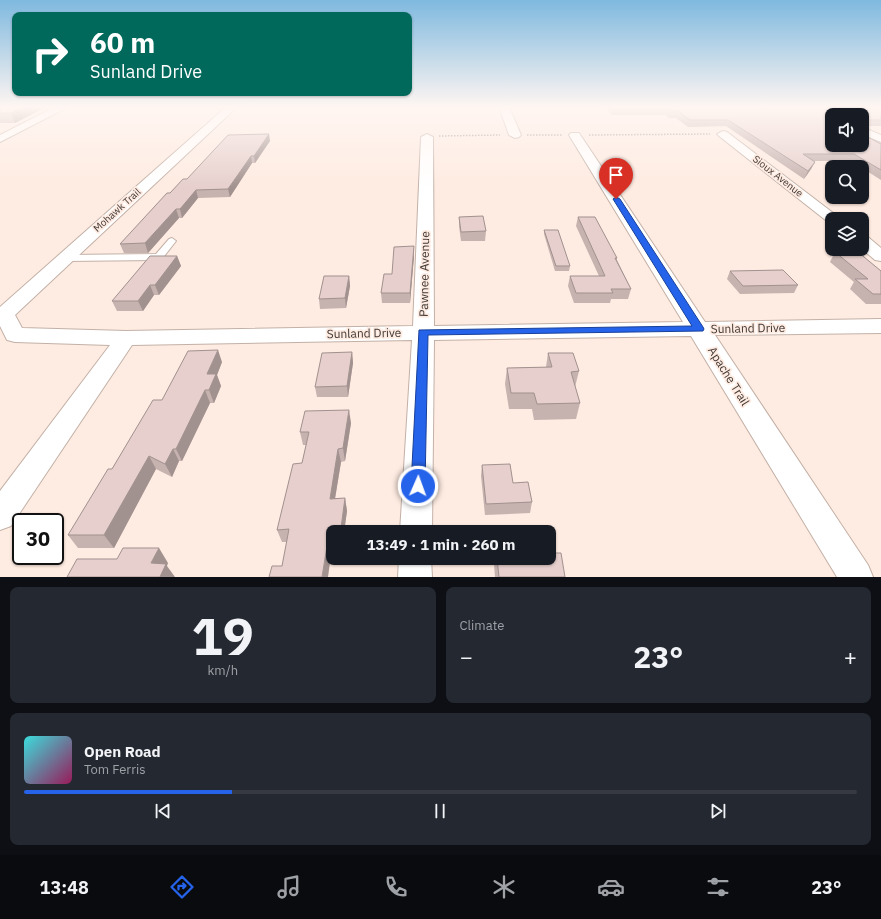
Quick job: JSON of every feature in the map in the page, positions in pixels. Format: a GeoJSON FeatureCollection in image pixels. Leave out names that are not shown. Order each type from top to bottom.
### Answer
{"type":"FeatureCollection","features":[{"type":"Feature","properties":{"kind":"street"},"geometry":{"type":"LineString","coordinates":[[0,139],[10,134]]}},
{"type":"Feature","properties":{"kind":"street","name":"Mohawk Trail"},"geometry":{"type":"LineString","coordinates":[[4,314],[202,134]]}},
{"type":"Feature","properties":{"kind":"street","name":"Sioux Avenue"},"geometry":{"type":"LineString","coordinates":[[723,134],[825,212]]}},
{"type":"Feature","properties":{"kind":"street"},"geometry":{"type":"LineString","coordinates":[[871,134],[881,139]]}},
{"type":"Feature","properties":{"kind":"street","name":"Apache Trail"},"geometry":{"type":"LineString","coordinates":[[575,135],[856,577]]}},
{"type":"Feature","properties":{"kind":"street","name":"Pawnee Avenue"},"geometry":{"type":"LineString","coordinates":[[416,525],[423,332],[427,136]]}},
{"type":"Feature","properties":{"kind":"street"},"geometry":{"type":"LineString","coordinates":[[869,247],[881,256]]}},
{"type":"Feature","properties":{"kind":"street","name":"Sunland Drive"},"geometry":{"type":"LineString","coordinates":[[4,314],[16,335],[126,338],[423,332],[881,326]]}},
{"type":"Feature","properties":{"kind":"street"},"geometry":{"type":"LineString","coordinates":[[0,516],[126,338]]}},
{"type":"Feature","properties":{"kind":"street"},"geometry":{"type":"LineString","coordinates":[[414,577],[415,565]]}},
{"type":"Feature","properties":{"kind":"lane"},"geometry":{"type":"LineString","coordinates":[[66,258],[159,257],[172,241]]}},
{"type":"Feature","properties":{"kind":"path"},"geometry":{"type":"LineString","coordinates":[[427,136],[723,134]]}},
{"type":"Feature","properties":{"kind":"building"},"geometry":{"type":"Polygon","coordinates":[[[269,134],[254,156],[251,156],[228,189],[196,190],[180,209],[176,209],[145,243],[120,244],[167,193],[170,193],[183,179],[187,179],[228,135],[269,134]]]}},
{"type":"Feature","properties":{"kind":"building"},"geometry":{"type":"Polygon","coordinates":[[[750,134],[825,134],[825,152],[869,152],[869,138],[881,144],[881,170],[869,163],[869,160],[864,160],[854,154],[803,154],[815,162],[808,171],[750,134]]]}},
{"type":"Feature","properties":{"kind":"building"},"geometry":{"type":"Polygon","coordinates":[[[483,216],[486,231],[461,232],[459,217],[483,216]]]}},
{"type":"Feature","properties":{"kind":"building"},"geometry":{"type":"Polygon","coordinates":[[[578,217],[595,217],[617,258],[615,258],[631,289],[611,289],[613,293],[576,293],[570,276],[605,276],[578,217]]]}},
{"type":"Feature","properties":{"kind":"building"},"geometry":{"type":"Polygon","coordinates":[[[544,230],[558,230],[570,266],[556,266],[544,230]]]}},
{"type":"Feature","properties":{"kind":"building"},"geometry":{"type":"Polygon","coordinates":[[[414,246],[410,293],[381,293],[384,274],[392,274],[394,247],[414,246]]]}},
{"type":"Feature","properties":{"kind":"building"},"geometry":{"type":"Polygon","coordinates":[[[150,256],[177,256],[155,285],[150,285],[138,301],[112,301],[150,256]]]}},
{"type":"Feature","properties":{"kind":"building"},"geometry":{"type":"Polygon","coordinates":[[[840,256],[863,256],[881,271],[881,294],[873,294],[855,279],[868,279],[840,256]]]}},
{"type":"Feature","properties":{"kind":"building"},"geometry":{"type":"Polygon","coordinates":[[[783,270],[798,285],[743,286],[730,271],[783,270]]]}},
{"type":"Feature","properties":{"kind":"building"},"geometry":{"type":"Polygon","coordinates":[[[324,276],[349,276],[345,298],[319,299],[324,276]]]}},
{"type":"Feature","properties":{"kind":"building"},"geometry":{"type":"Polygon","coordinates":[[[218,350],[207,374],[216,374],[209,390],[205,390],[176,449],[173,449],[165,464],[149,456],[104,535],[68,535],[108,469],[112,469],[153,400],[162,400],[188,351],[218,350]]]}},
{"type":"Feature","properties":{"kind":"building"},"geometry":{"type":"Polygon","coordinates":[[[352,352],[347,386],[315,387],[322,353],[352,352]]]}},
{"type":"Feature","properties":{"kind":"building"},"geometry":{"type":"Polygon","coordinates":[[[548,353],[573,353],[579,371],[571,372],[580,403],[537,404],[534,393],[511,393],[507,368],[552,367],[548,353]]]}},
{"type":"Feature","properties":{"kind":"building"},"geometry":{"type":"Polygon","coordinates":[[[349,410],[343,448],[338,449],[330,499],[345,498],[341,525],[326,525],[326,552],[322,577],[269,577],[272,566],[282,566],[289,529],[277,530],[293,464],[302,463],[309,432],[300,432],[305,411],[349,410]]]}},
{"type":"Feature","properties":{"kind":"building"},"geometry":{"type":"Polygon","coordinates":[[[510,464],[513,483],[528,482],[532,502],[486,504],[482,465],[510,464]]]}},
{"type":"Feature","properties":{"kind":"building"},"geometry":{"type":"Polygon","coordinates":[[[123,548],[159,548],[151,563],[166,564],[160,577],[67,577],[77,559],[117,559],[123,548]]]}},
{"type":"Feature","properties":{"kind":"building"},"geometry":{"type":"Polygon","coordinates":[[[556,553],[561,553],[565,577],[499,577],[498,565],[556,565],[556,553]]]}},
{"type":"Feature","properties":{"kind":"route"},"geometry":{"type":"LineString","coordinates":[[418,486],[423,332],[699,329],[616,199]]}}]}
